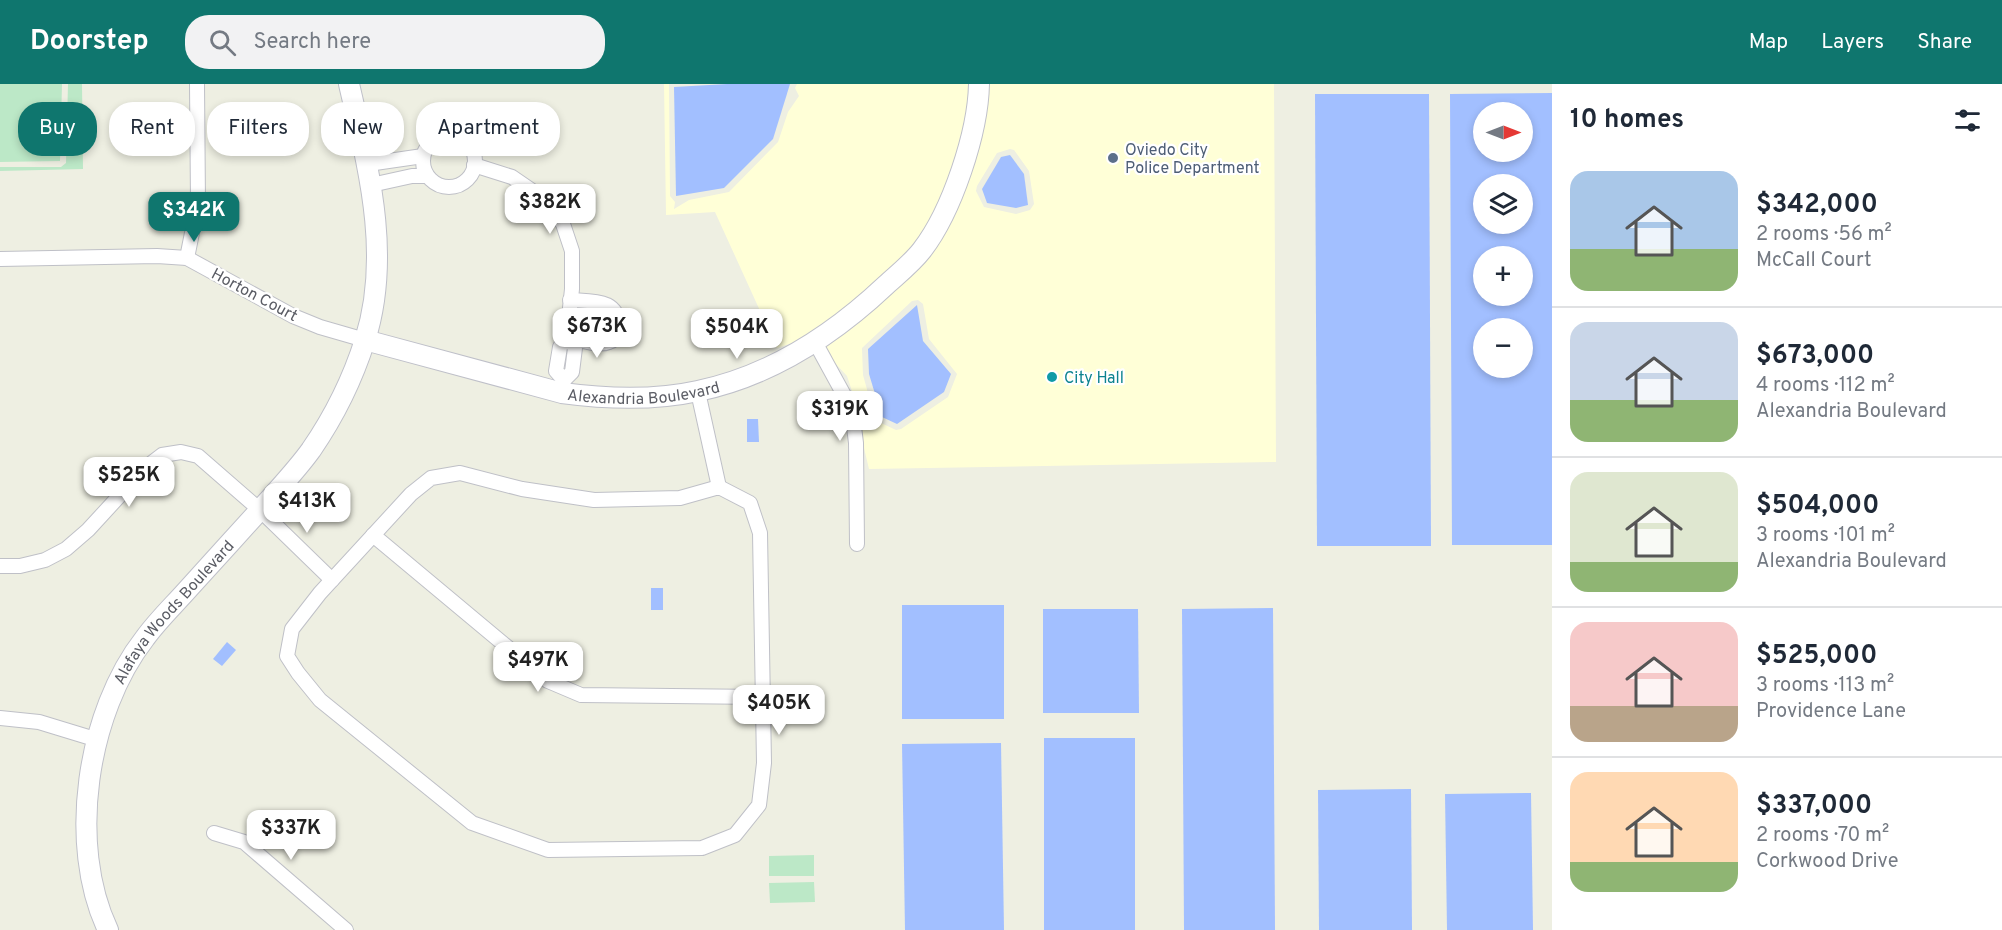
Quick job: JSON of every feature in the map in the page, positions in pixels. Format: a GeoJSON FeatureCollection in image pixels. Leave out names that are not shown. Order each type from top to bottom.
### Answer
{"type":"FeatureCollection","features":[{"type":"Feature","properties":{"kind":"street"},"geometry":{"type":"LineString","coordinates":[[187,258],[198,203],[197,84]]}},
{"type":"Feature","properties":{"kind":"street","name":"Alafaya Woods Boulevard"},"geometry":{"type":"LineString","coordinates":[[108,930],[93,881],[87,849],[86,816],[89,777],[110,701],[144,639],[299,465],[319,437],[344,392],[365,340],[373,301],[377,254],[368,164],[349,84]]}},
{"type":"Feature","properties":{"kind":"street","name":"Alexandria Boulevard"},"geometry":{"type":"LineString","coordinates":[[365,340],[563,387],[590,397],[631,399],[698,392],[740,380],[764,370],[815,342],[868,302],[922,249],[952,194],[970,146],[978,106],[979,84]]}},
{"type":"Feature","properties":{"kind":"street"},"geometry":{"type":"LineString","coordinates":[[368,164],[423,156],[423,166],[427,176],[434,183],[454,186],[464,182],[471,175],[474,156]]}},
{"type":"Feature","properties":{"kind":"street"},"geometry":{"type":"LineString","coordinates":[[474,165],[512,177],[547,201],[563,224],[572,251],[572,289],[567,336],[575,348],[572,372],[563,387]]}},
{"type":"Feature","properties":{"kind":"street"},"geometry":{"type":"LineString","coordinates":[[371,185],[412,176],[427,176]]}},
{"type":"Feature","properties":{"kind":"street","name":"Horton Court"},"geometry":{"type":"LineString","coordinates":[[0,259],[158,256],[187,258],[293,316],[320,327],[365,340]]}},
{"type":"Feature","properties":{"kind":"street"},"geometry":{"type":"LineString","coordinates":[[567,336],[597,343],[609,342],[618,336],[620,328],[618,315],[608,306],[570,300]]}},
{"type":"Feature","properties":{"kind":"street"},"geometry":{"type":"LineString","coordinates":[[815,342],[844,395],[854,419],[857,544]]}},
{"type":"Feature","properties":{"kind":"street"},"geometry":{"type":"LineString","coordinates":[[698,392],[719,487]]}},
{"type":"Feature","properties":{"kind":"street"},"geometry":{"type":"LineString","coordinates":[[0,566],[20,566],[45,560],[66,549],[88,530],[145,468],[162,455],[181,452],[198,456],[260,510],[332,580]]}},
{"type":"Feature","properties":{"kind":"street"},"geometry":{"type":"LineString","coordinates":[[460,473],[522,489],[594,500],[680,498],[719,487],[750,503],[759,533],[764,762],[759,805],[735,835],[702,848],[548,850],[472,824],[320,700],[287,656],[292,629],[373,535],[411,494],[431,478],[460,473]]}},
{"type":"Feature","properties":{"kind":"street"},"geometry":{"type":"LineString","coordinates":[[373,535],[548,681],[581,695],[762,697]]}},
{"type":"Feature","properties":{"kind":"street"},"geometry":{"type":"LineString","coordinates":[[0,718],[39,722],[98,740]]}},
{"type":"Feature","properties":{"kind":"street"},"geometry":{"type":"LineString","coordinates":[[214,833],[244,842],[346,930]]}},
{"type":"Feature","properties":{"kind":"shaded area"},"geometry":{"type":"Polygon","coordinates":[[[0,84],[62,84],[62,102],[18,102],[18,156],[60,156],[60,161],[0,162],[0,84]]]}},
{"type":"Feature","properties":{"kind":"shaded area"},"geometry":{"type":"Polygon","coordinates":[[[68,84],[82,84],[82,102],[68,102],[68,84]]]}},
{"type":"Feature","properties":{"kind":"shaded area"},"geometry":{"type":"Polygon","coordinates":[[[664,84],[669,84],[670,196],[675,202],[674,209],[689,200],[729,192],[778,142],[788,112],[799,96],[795,88],[797,84],[972,84],[971,105],[945,192],[916,246],[899,264],[810,337],[777,348],[715,212],[666,215],[664,84]]]}},
{"type":"Feature","properties":{"kind":"shaded area"},"geometry":{"type":"Polygon","coordinates":[[[986,84],[1274,84],[1276,462],[869,469],[863,444],[861,418],[847,376],[835,363],[825,344],[928,253],[986,84]],[[1014,150],[997,153],[976,191],[984,207],[1016,214],[1030,210],[1034,204],[1029,171],[1014,150]],[[918,300],[912,301],[862,348],[863,375],[875,418],[896,430],[901,429],[948,397],[957,374],[929,339],[923,304],[918,300]]]}},
{"type":"Feature","properties":{"kind":"shaded area"},"geometry":{"type":"Polygon","coordinates":[[[66,156],[83,156],[83,169],[0,171],[0,167],[61,167],[66,163],[66,156]]]}},
{"type":"Feature","properties":{"kind":"shaded area"},"geometry":{"type":"Polygon","coordinates":[[[814,855],[814,876],[769,876],[769,856],[814,855]]]}},
{"type":"Feature","properties":{"kind":"shaded area"},"geometry":{"type":"Polygon","coordinates":[[[814,882],[815,902],[770,903],[769,883],[814,882]]]}},
{"type":"Feature","properties":{"kind":"water"},"geometry":{"type":"Polygon","coordinates":[[[790,84],[773,139],[724,188],[676,196],[674,87],[790,84]]]}},
{"type":"Feature","properties":{"kind":"water"},"geometry":{"type":"Polygon","coordinates":[[[1552,93],[1552,545],[1452,545],[1450,94],[1552,93]]]}},
{"type":"Feature","properties":{"kind":"water"},"geometry":{"type":"Polygon","coordinates":[[[1315,94],[1429,94],[1431,546],[1317,546],[1315,94]]]}},
{"type":"Feature","properties":{"kind":"water"},"geometry":{"type":"Polygon","coordinates":[[[1010,155],[1024,174],[1028,205],[1016,208],[987,203],[982,189],[1001,157],[1010,155]]]}},
{"type":"Feature","properties":{"kind":"water"},"geometry":{"type":"Polygon","coordinates":[[[917,305],[923,341],[951,374],[944,392],[897,424],[882,417],[869,374],[868,349],[917,305]]]}},
{"type":"Feature","properties":{"kind":"water"},"geometry":{"type":"Polygon","coordinates":[[[747,419],[758,419],[759,442],[747,442],[747,419]]]}},
{"type":"Feature","properties":{"kind":"water"},"geometry":{"type":"Polygon","coordinates":[[[651,588],[663,588],[663,610],[651,610],[651,588]]]}},
{"type":"Feature","properties":{"kind":"water"},"geometry":{"type":"Polygon","coordinates":[[[902,605],[1004,605],[1004,719],[902,719],[902,605]]]}},
{"type":"Feature","properties":{"kind":"water"},"geometry":{"type":"Polygon","coordinates":[[[1273,608],[1275,930],[1184,930],[1182,609],[1273,608]]]}},
{"type":"Feature","properties":{"kind":"water"},"geometry":{"type":"Polygon","coordinates":[[[1043,609],[1138,609],[1139,713],[1043,713],[1043,609]]]}},
{"type":"Feature","properties":{"kind":"water"},"geometry":{"type":"Polygon","coordinates":[[[227,642],[236,650],[222,666],[213,659],[227,642]]]}},
{"type":"Feature","properties":{"kind":"water"},"geometry":{"type":"Polygon","coordinates":[[[1044,738],[1135,738],[1135,930],[1044,930],[1044,738]]]}},
{"type":"Feature","properties":{"kind":"water"},"geometry":{"type":"Polygon","coordinates":[[[1001,743],[1004,930],[905,930],[902,744],[1001,743]]]}},
{"type":"Feature","properties":{"kind":"water"},"geometry":{"type":"Polygon","coordinates":[[[1411,789],[1412,930],[1319,930],[1318,790],[1411,789]]]}},
{"type":"Feature","properties":{"kind":"water"},"geometry":{"type":"Polygon","coordinates":[[[1531,793],[1533,930],[1447,930],[1445,794],[1531,793]]]}},
{"type":"Feature","properties":{"kind":"place","name":"Oviedo City Police Department"},"geometry":{"type":"Point","coordinates":[1113,158]}},
{"type":"Feature","properties":{"kind":"place","name":"City Hall"},"geometry":{"type":"Point","coordinates":[1052,377]}}]}
